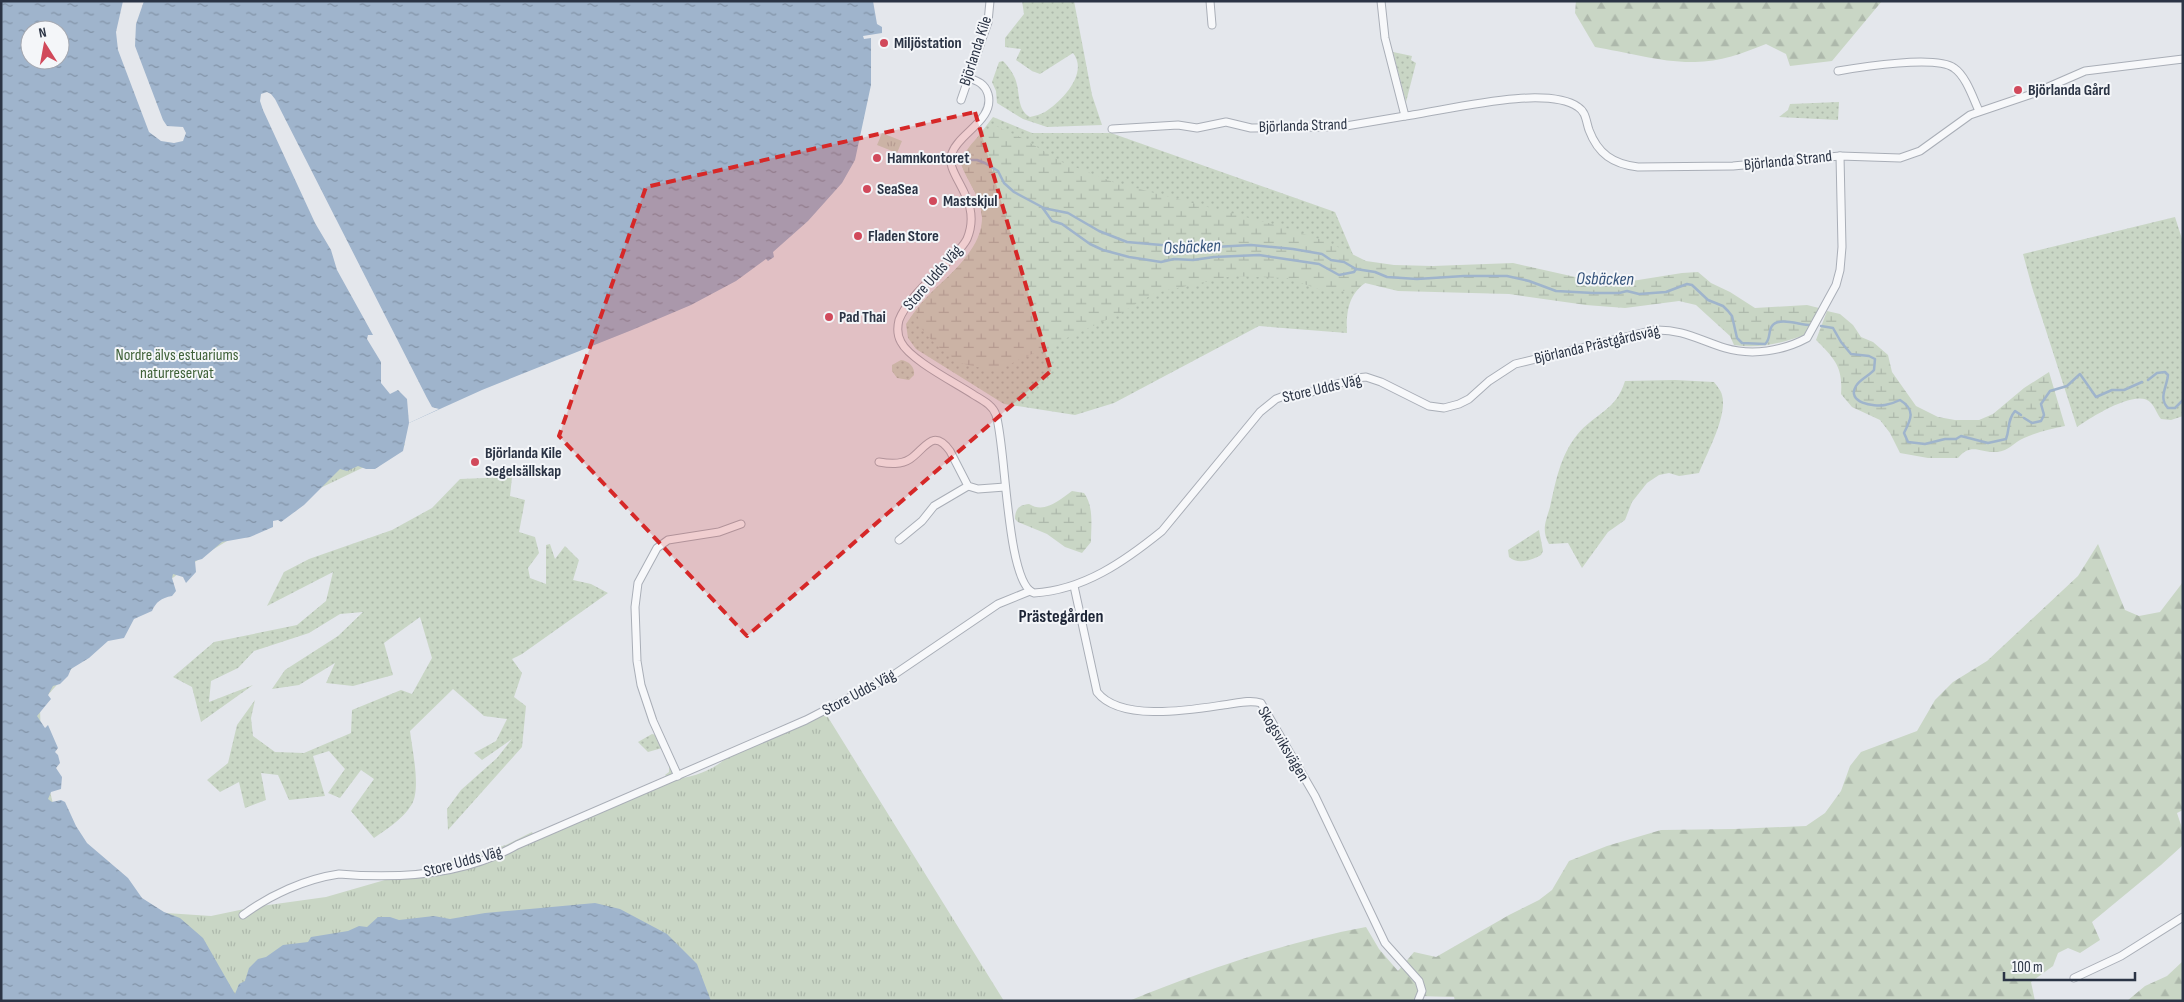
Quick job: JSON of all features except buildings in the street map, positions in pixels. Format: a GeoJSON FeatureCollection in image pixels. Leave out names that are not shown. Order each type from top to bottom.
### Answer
{"type":"FeatureCollection","features":[{"type":"Feature","properties":{"kind":"street","name":"Björlanda Kile"},"geometry":{"type":"LineString","coordinates":[[961,100],[988,22],[990,1]]}},
{"type":"Feature","properties":{"kind":"street"},"geometry":{"type":"LineString","coordinates":[[1210,1],[1212,25]]}},
{"type":"Feature","properties":{"kind":"street"},"geometry":{"type":"LineString","coordinates":[[1381,1],[1385,38],[1405,116]]}},
{"type":"Feature","properties":{"kind":"street","name":"Björlanda Strand"},"geometry":{"type":"LineString","coordinates":[[1112,128],[1178,125],[1198,128],[1226,122],[1251,128],[1323,127],[1372,122],[1495,101],[1556,99],[1571,103],[1580,108],[1599,146],[1611,159],[1624,165],[1702,168],[1840,156],[1894,159],[1911,155],[1949,131],[1961,120],[1979,111],[2032,94],[2085,71],[2183,59]]}},
{"type":"Feature","properties":{"kind":"street"},"geometry":{"type":"LineString","coordinates":[[1838,71],[1910,63],[1943,63],[1953,67],[1961,75],[1979,111]]}},
{"type":"Feature","properties":{"kind":"street","name":"Store Udds Väg"},"geometry":{"type":"LineString","coordinates":[[969,78],[979,82],[988,92],[988,102],[981,119],[958,143],[950,159],[953,170],[969,200],[970,231],[962,247],[911,301],[902,314],[898,331],[900,342],[912,355],[979,398],[994,410],[1018,565],[1024,584],[1030,592]]}},
{"type":"Feature","properties":{"kind":"street","name":"Björlanda Prästgårdsväg"},"geometry":{"type":"LineString","coordinates":[[1444,408],[1459,404],[1468,399],[1489,381],[1514,364],[1654,330],[1676,331],[1701,338],[1724,348],[1748,352],[1778,349],[1808,338],[1836,285],[1840,270],[1842,247],[1840,156]]}},
{"type":"Feature","properties":{"kind":"street","name":"Store Udds Väg"},"geometry":{"type":"LineString","coordinates":[[243,915],[260,902],[281,892],[330,875],[401,877],[493,857],[517,844],[773,736],[874,687],[920,658],[983,613],[1008,599],[1030,592],[1044,592],[1074,586],[1113,566],[1162,531],[1196,492],[1244,429],[1276,399],[1312,392],[1356,378],[1366,377],[1381,382],[1428,406],[1444,408]]}},
{"type":"Feature","properties":{"kind":"street"},"geometry":{"type":"LineString","coordinates":[[880,462],[901,463],[910,459],[929,442],[937,440],[946,445],[950,450],[968,486],[978,489],[1005,487]]}},
{"type":"Feature","properties":{"kind":"street"},"geometry":{"type":"LineString","coordinates":[[899,540],[922,521],[934,506],[968,486]]}},
{"type":"Feature","properties":{"kind":"street"},"geometry":{"type":"LineString","coordinates":[[678,776],[653,721],[641,685],[637,660],[635,608],[638,583],[657,548],[668,540],[719,532],[741,524]]}},
{"type":"Feature","properties":{"kind":"street","name":"Skogsviksvägen"},"geometry":{"type":"LineString","coordinates":[[1074,586],[1097,692],[1110,704],[1140,710],[1158,711],[1194,709],[1251,701],[1260,703],[1318,802],[1385,943],[1419,981],[1422,990],[1418,1001]]}},
{"type":"Feature","properties":{"kind":"street"},"geometry":{"type":"LineString","coordinates":[[2074,978],[2121,956],[2183,917]]}},
{"type":"Feature","properties":{"kind":"highlighted area"},"geometry":{"type":"Polygon","coordinates":[[[975,112],[1051,371],[747,636],[559,436],[646,187],[975,112]]]}},
{"type":"Feature","properties":{"kind":"green space","name":"Nordre älvs estuariums naturreservat"},"geometry":{"type":"Polygon","coordinates":[[[1,1],[124,1],[405,445],[383,458],[289,503],[209,552],[153,592],[85,654],[45,698],[40,707],[41,743],[45,772],[58,823],[136,911],[211,916],[254,907],[326,897],[506,845],[532,832],[536,839],[680,778],[704,772],[725,759],[826,714],[1004,1001],[1,1001],[1,1]]]}},
{"type":"Feature","properties":{"kind":"green space"},"geometry":{"type":"Polygon","coordinates":[[[1022,1],[1074,1],[1092,95],[1102,125],[1047,127],[1023,119],[997,103],[996,91],[992,82],[999,62],[1003,61],[1012,73],[1016,81],[1021,106],[1030,117],[1045,112],[1052,107],[1066,94],[1076,78],[1078,69],[1073,53],[1040,74],[1016,60],[1021,49],[1005,47],[1005,38],[1024,14],[1022,1]]]}},
{"type":"Feature","properties":{"kind":"green space"},"geometry":{"type":"Polygon","coordinates":[[[1576,1],[1882,1],[1832,61],[1790,66],[1786,54],[1766,44],[1740,54],[1704,62],[1658,59],[1595,47],[1575,13],[1576,1]]]}},
{"type":"Feature","properties":{"kind":"green space"},"geometry":{"type":"Polygon","coordinates":[[[1393,52],[1412,56],[1411,60],[1416,63],[1406,102],[1393,52]]]}},
{"type":"Feature","properties":{"kind":"green space"},"geometry":{"type":"Polygon","coordinates":[[[1839,102],[1838,120],[1779,117],[1788,110],[1790,104],[1839,102]]]}},
{"type":"Feature","properties":{"kind":"green space"},"geometry":{"type":"Polygon","coordinates":[[[993,117],[1032,133],[1111,133],[1335,212],[1365,283],[1355,293],[1349,305],[1347,333],[1259,326],[1114,403],[1075,415],[1004,404],[916,349],[908,338],[906,324],[924,300],[963,262],[977,241],[981,229],[981,209],[960,160],[993,117]]]}},
{"type":"Feature","properties":{"kind":"green space"},"geometry":{"type":"Polygon","coordinates":[[[996,126],[1022,138],[1062,162],[1113,182],[1283,227],[1328,242],[1366,261],[1394,265],[1433,266],[1513,263],[1593,281],[1632,281],[1698,272],[1711,283],[1730,292],[1755,308],[1807,305],[1819,308],[1807,334],[1771,344],[1744,346],[1734,345],[1730,336],[1696,305],[1679,301],[1625,308],[1586,305],[1509,294],[1398,291],[1365,283],[1357,289],[1346,291],[1321,290],[1287,278],[1232,276],[1155,293],[1117,315],[995,371],[960,363],[936,345],[921,328],[916,310],[957,267],[975,243],[980,230],[981,209],[960,160],[971,144],[996,126]]]}},
{"type":"Feature","properties":{"kind":"green space"},"geometry":{"type":"Polygon","coordinates":[[[882,133],[902,141],[897,153],[877,145],[882,133]]]}},
{"type":"Feature","properties":{"kind":"green space"},"geometry":{"type":"Polygon","coordinates":[[[2175,217],[2183,242],[2183,416],[2171,420],[2161,419],[2151,403],[2145,399],[2136,399],[2114,406],[2077,427],[2023,254],[2175,217]]]}},
{"type":"Feature","properties":{"kind":"green space"},"geometry":{"type":"Polygon","coordinates":[[[1827,311],[1840,314],[1853,325],[1861,337],[1873,342],[1888,355],[1892,372],[1916,406],[1938,417],[1955,420],[1979,420],[1993,414],[2024,388],[2049,372],[2065,426],[2029,436],[2005,450],[1997,452],[1972,449],[1967,450],[1958,458],[1928,458],[1900,453],[1890,433],[1880,420],[1852,407],[1841,394],[1839,370],[1833,358],[1816,340],[1827,311]]]}},
{"type":"Feature","properties":{"kind":"green space"},"geometry":{"type":"Polygon","coordinates":[[[901,360],[909,363],[914,369],[914,375],[909,380],[897,378],[892,371],[892,365],[901,360]]]}},
{"type":"Feature","properties":{"kind":"green space"},"geometry":{"type":"Polygon","coordinates":[[[1675,380],[1714,382],[1722,395],[1722,413],[1699,473],[1679,476],[1669,473],[1659,475],[1647,483],[1632,502],[1625,520],[1608,532],[1582,568],[1568,543],[1549,544],[1545,534],[1546,521],[1566,451],[1577,435],[1611,405],[1621,391],[1625,381],[1675,380]]]}},
{"type":"Feature","properties":{"kind":"green space"},"geometry":{"type":"Polygon","coordinates":[[[512,477],[510,496],[525,500],[519,532],[535,537],[539,553],[528,568],[530,578],[546,584],[546,545],[550,544],[555,559],[565,546],[579,560],[573,580],[591,584],[608,593],[522,654],[512,659],[522,673],[514,697],[526,706],[522,747],[448,830],[447,809],[461,790],[497,758],[512,739],[482,760],[474,753],[496,741],[507,719],[484,716],[453,689],[410,731],[416,779],[415,797],[404,814],[374,838],[351,811],[374,779],[361,770],[340,798],[328,793],[345,769],[329,751],[313,756],[325,796],[289,800],[278,775],[261,773],[266,800],[245,808],[239,782],[220,792],[207,780],[228,763],[237,725],[255,700],[251,718],[253,736],[275,752],[304,753],[351,733],[352,710],[401,690],[412,694],[432,658],[420,617],[384,643],[393,675],[353,686],[326,683],[335,663],[299,685],[272,689],[285,670],[338,636],[363,612],[340,614],[309,633],[254,651],[238,668],[211,681],[209,702],[253,685],[201,722],[192,687],[173,677],[214,642],[297,625],[326,601],[333,572],[267,606],[284,572],[309,559],[392,530],[432,508],[460,479],[512,477]]]}},
{"type":"Feature","properties":{"kind":"green space"},"geometry":{"type":"Polygon","coordinates":[[[1072,491],[1084,493],[1091,510],[1091,542],[1082,553],[1065,547],[1047,534],[1015,519],[1018,508],[1023,505],[1029,504],[1035,507],[1046,507],[1057,502],[1072,491]]]}},
{"type":"Feature","properties":{"kind":"green space"},"geometry":{"type":"Polygon","coordinates":[[[1539,530],[1543,551],[1541,555],[1521,561],[1509,557],[1508,550],[1539,530]]]}},
{"type":"Feature","properties":{"kind":"green space"},"geometry":{"type":"Polygon","coordinates":[[[2098,544],[2125,610],[2139,616],[2160,612],[2183,582],[2183,810],[2177,813],[2183,831],[2183,845],[2092,922],[2100,940],[2080,953],[2068,948],[2058,953],[2053,966],[2031,982],[2035,1001],[1455,1001],[1454,997],[1417,996],[1412,1001],[1129,1001],[1187,978],[1246,958],[1305,941],[1366,927],[1379,949],[1398,971],[1414,952],[1436,957],[1539,900],[1552,890],[1569,861],[1607,846],[1661,830],[1806,826],[1825,813],[1841,791],[1850,766],[1861,752],[1917,731],[1935,700],[1953,682],[1987,661],[2078,576],[2098,544]]]}},
{"type":"Feature","properties":{"kind":"green space"},"geometry":{"type":"Polygon","coordinates":[[[652,734],[656,735],[662,748],[648,752],[638,742],[652,734]]]}},
{"type":"Feature","properties":{"kind":"green space"},"geometry":{"type":"Polygon","coordinates":[[[663,749],[672,774],[667,777],[665,775],[669,772],[669,766],[663,749]]]}},
{"type":"Feature","properties":{"kind":"green space"},"geometry":{"type":"Polygon","coordinates":[[[2183,961],[2183,1001],[2127,1001],[2145,986],[2167,976],[2183,961]]]}},
{"type":"Feature","properties":{"kind":"water"},"geometry":{"type":"Polygon","coordinates":[[[1,1],[873,1],[877,24],[882,27],[882,33],[863,36],[864,39],[871,38],[871,85],[855,160],[842,183],[808,221],[773,252],[774,257],[768,261],[766,259],[736,281],[691,305],[482,390],[409,423],[403,451],[375,469],[366,469],[358,466],[347,471],[340,469],[304,505],[281,522],[278,520],[273,521],[273,527],[250,537],[222,542],[202,559],[195,561],[196,572],[186,583],[183,577],[173,574],[172,578],[176,591],[172,596],[159,601],[152,611],[134,619],[124,638],[108,641],[89,658],[71,669],[68,676],[60,684],[53,686],[48,695],[51,699],[37,716],[45,728],[48,725],[58,748],[55,752],[60,763],[56,768],[62,777],[61,789],[51,792],[48,799],[52,802],[61,800],[65,802],[76,826],[87,843],[128,878],[142,898],[164,912],[180,918],[203,938],[235,994],[239,984],[245,981],[249,968],[258,959],[266,957],[283,945],[308,942],[311,937],[348,931],[359,926],[367,927],[378,917],[390,917],[399,920],[434,916],[450,919],[485,913],[595,903],[620,909],[667,934],[697,964],[711,1001],[1,1001],[1,1]]]}},
{"type":"Feature","properties":{"kind":"pier"},"geometry":{"type":"Polygon","coordinates":[[[123,1],[144,1],[136,24],[135,46],[163,120],[167,126],[183,127],[186,133],[183,141],[174,143],[161,141],[149,132],[118,50],[116,32],[123,1]]]}},
{"type":"Feature","properties":{"kind":"pier"},"geometry":{"type":"Polygon","coordinates":[[[267,92],[275,99],[427,398],[432,407],[439,409],[409,423],[407,399],[398,390],[390,394],[381,383],[381,362],[367,339],[368,335],[373,335],[337,270],[331,250],[315,223],[263,110],[260,101],[261,94],[267,92]]]}},
{"type":"Feature","properties":{"kind":"waterway","name":"Osbäcken"},"geometry":{"type":"LineString","coordinates":[[960,160],[977,160],[985,163],[998,171],[1004,183],[1014,192],[1042,207],[1052,221],[1062,224],[1090,244],[1103,250],[1129,257],[1161,262],[1174,259],[1193,260],[1259,255],[1319,264],[1339,275],[1354,272],[1356,269],[1375,272],[1387,277],[1417,279],[1507,276],[1529,281],[1556,291],[1593,293],[1619,293],[1627,291],[1639,294],[1666,292],[1687,284],[1692,285],[1708,300],[1723,306],[1728,311],[1732,316],[1737,338],[1742,343],[1765,344],[1770,330],[1775,323],[1791,322],[1812,325]]}},
{"type":"Feature","properties":{"kind":"waterway","name":"Osbäcken"},"geometry":{"type":"LineString","coordinates":[[1043,208],[1068,213],[1099,231],[1127,242],[1196,248],[1251,245],[1293,249],[1322,254],[1331,260],[1344,262],[1356,269]]}},
{"type":"Feature","properties":{"kind":"waterway","name":"Osbäcken"},"geometry":{"type":"LineString","coordinates":[[1821,326],[1833,328],[1851,354],[1869,356],[1875,359],[1874,370],[1856,386],[1855,396],[1863,403],[1874,405],[1887,405],[1900,400],[1905,404],[1911,415],[1904,433],[1908,442],[1925,444],[1945,439],[1956,439],[1961,436],[1988,443],[2006,439],[2012,414],[2015,411],[2021,415]]}},
{"type":"Feature","properties":{"kind":"waterway","name":"Osbäcken"},"geometry":{"type":"LineString","coordinates":[[2148,380],[2157,373],[2165,372],[2168,375],[2163,396],[2165,404],[2168,408],[2175,408],[2183,400]]}},
{"type":"Feature","properties":{"kind":"waterway","name":"Osbäcken"},"geometry":{"type":"LineString","coordinates":[[2024,418],[2032,423],[2041,421],[2044,415],[2041,404],[2050,391],[2067,386],[2080,374],[2096,397],[2112,390],[2124,390],[2142,382]]}},
{"type":"Feature","properties":{"kind":"place","name":"Miljöstation"},"geometry":{"type":"Point","coordinates":[884,43]}},
{"type":"Feature","properties":{"kind":"place","name":"Björlanda Gård"},"geometry":{"type":"Point","coordinates":[2018,90]}},
{"type":"Feature","properties":{"kind":"place","name":"Hamnkontoret"},"geometry":{"type":"Point","coordinates":[877,158]}},
{"type":"Feature","properties":{"kind":"place","name":"SeaSea"},"geometry":{"type":"Point","coordinates":[867,189]}},
{"type":"Feature","properties":{"kind":"place","name":"Mastskjul"},"geometry":{"type":"Point","coordinates":[933,201]}},
{"type":"Feature","properties":{"kind":"place","name":"Fladen Store"},"geometry":{"type":"Point","coordinates":[858,236]}},
{"type":"Feature","properties":{"kind":"place","name":"Pad Thai"},"geometry":{"type":"Point","coordinates":[829,317]}},
{"type":"Feature","properties":{"kind":"place","name":"Björlanda Kile Segelsällskap"},"geometry":{"type":"Point","coordinates":[475,462]}},
{"type":"Feature","properties":{"kind":"district","name":"Prästegården"},"geometry":{"type":"Point","coordinates":[1061,616]}}]}
